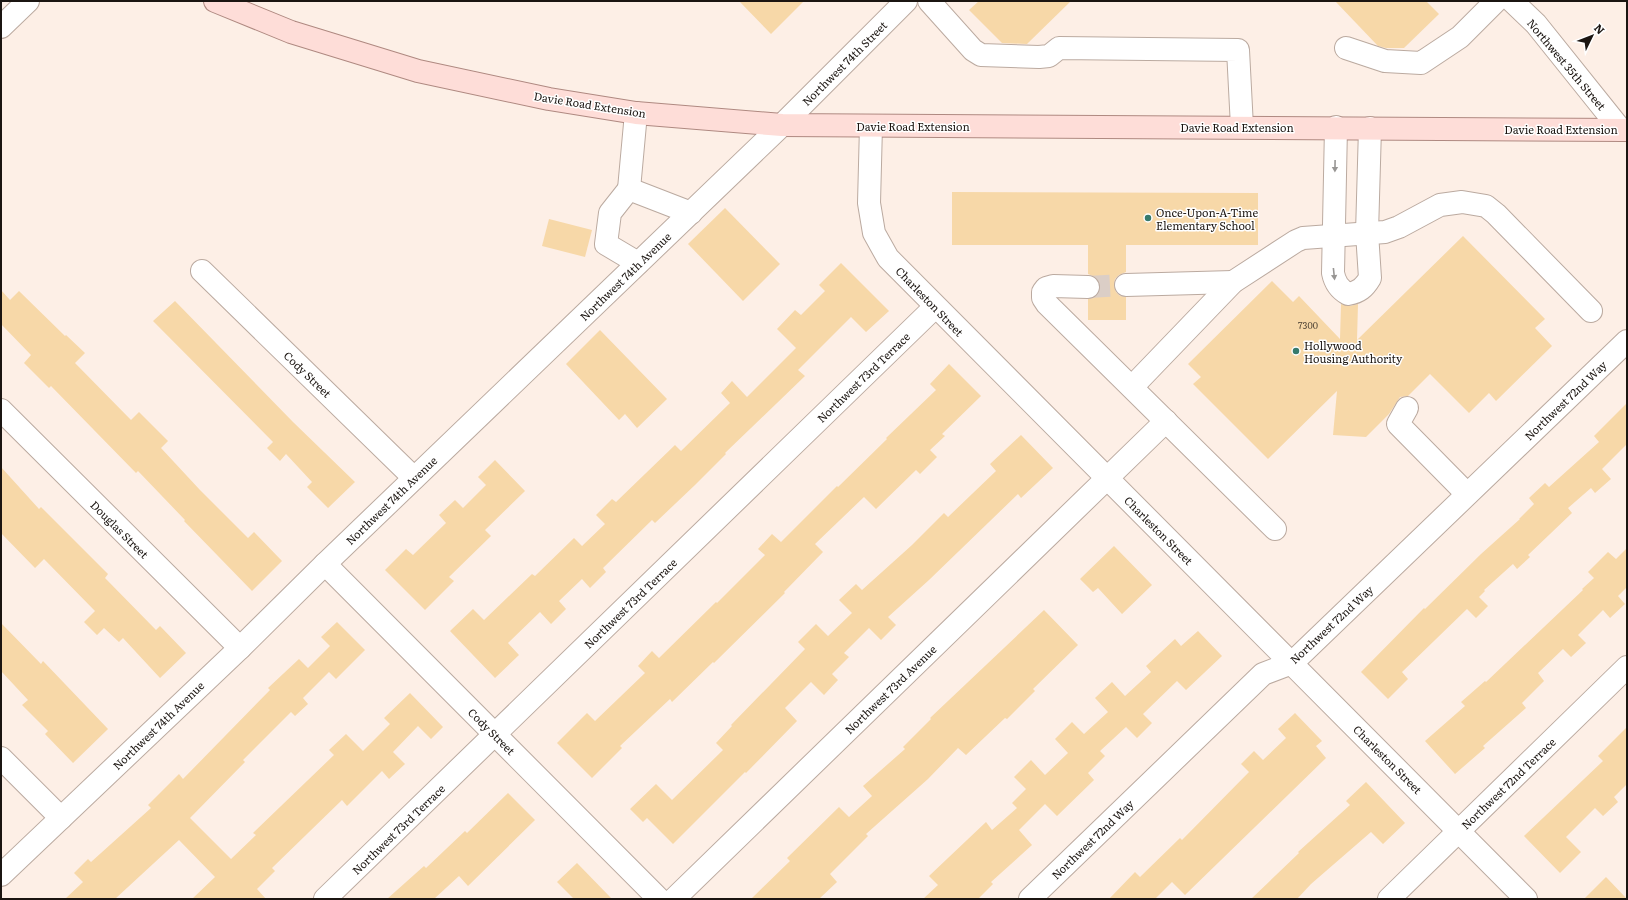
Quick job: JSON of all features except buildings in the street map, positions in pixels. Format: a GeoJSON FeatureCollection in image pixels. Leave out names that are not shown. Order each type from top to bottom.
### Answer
{"type":"FeatureCollection","features":[{"type":"Feature","properties":{"kind":"main road","name":"Davie Road Extension"},"geometry":{"type":"LineString","coordinates":[[214,1],[291,32],[418,71],[549,99],[636,113],[782,125],[1336,127],[1624,130]]}},
{"type":"Feature","properties":{"kind":"street","name":"Northwest 74th Street"},"geometry":{"type":"LineString","coordinates":[[782,125],[906,1]]}},
{"type":"Feature","properties":{"kind":"street"},"geometry":{"type":"LineString","coordinates":[[929,1],[973,50],[981,54],[1040,57],[1049,56],[1059,48],[1238,50],[1242,127]]}},
{"type":"Feature","properties":{"kind":"street"},"geometry":{"type":"LineString","coordinates":[[1346,48],[1385,61],[1421,63],[1460,36],[1496,1]]}},
{"type":"Feature","properties":{"kind":"street","name":"Northwest 35th Street"},"geometry":{"type":"LineString","coordinates":[[1512,1],[1536,24],[1624,130]]}},
{"type":"Feature","properties":{"kind":"street"},"geometry":{"type":"LineString","coordinates":[[636,113],[629,189],[610,213],[606,244],[638,263]]}},
{"type":"Feature","properties":{"kind":"street","name":"Northwest 74th Avenue"},"geometry":{"type":"LineString","coordinates":[[1,875],[240,648],[414,478],[782,125]]}},
{"type":"Feature","properties":{"kind":"street","name":"Charleston Street"},"geometry":{"type":"LineString","coordinates":[[871,126],[870,203],[874,233],[888,258],[935,307],[1460,831],[1526,899]]}},
{"type":"Feature","properties":{"kind":"street"},"geometry":{"type":"LineString","coordinates":[[1336,127],[1333,273],[1334,281],[1340,289],[1348,294],[1359,291],[1366,285],[1370,278],[1367,234],[1370,128]]}},
{"type":"Feature","properties":{"kind":"street"},"geometry":{"type":"LineString","coordinates":[[629,189],[691,213]]}},
{"type":"Feature","properties":{"kind":"street"},"geometry":{"type":"LineString","coordinates":[[1132,387],[1234,282],[1296,241],[1303,238],[1385,232],[1399,227],[1440,205],[1462,202],[1486,206],[1496,214],[1591,312]]}},
{"type":"Feature","properties":{"kind":"street","name":"Cody Street"},"geometry":{"type":"LineString","coordinates":[[202,270],[414,478]]}},
{"type":"Feature","properties":{"kind":"street"},"geometry":{"type":"LineString","coordinates":[[1126,285],[1234,282]]}},
{"type":"Feature","properties":{"kind":"street"},"geometry":{"type":"LineString","coordinates":[[1088,287],[1053,286],[1046,288],[1043,292],[1043,298],[1275,529]]}},
{"type":"Feature","properties":{"kind":"street","name":"Northwest 73rd Terrace"},"geometry":{"type":"LineString","coordinates":[[325,899],[935,307]]}},
{"type":"Feature","properties":{"kind":"street","name":"Northwest 72nd Way"},"geometry":{"type":"LineString","coordinates":[[1030,899],[1263,674],[1292,663],[1627,341]]}},
{"type":"Feature","properties":{"kind":"street"},"geometry":{"type":"LineString","coordinates":[[1407,408],[1398,424],[1467,494]]}},
{"type":"Feature","properties":{"kind":"street","name":"Douglas Street"},"geometry":{"type":"LineString","coordinates":[[1,410],[240,648]]}},
{"type":"Feature","properties":{"kind":"street","name":"Northwest 73rd Avenue"},"geometry":{"type":"LineString","coordinates":[[674,899],[1166,421]]}},
{"type":"Feature","properties":{"kind":"street","name":"Cody Street"},"geometry":{"type":"LineString","coordinates":[[325,564],[659,899]]}},
{"type":"Feature","properties":{"kind":"street","name":"Northwest 72nd Terrace"},"geometry":{"type":"LineString","coordinates":[[1389,899],[1627,667]]}},
{"type":"Feature","properties":{"kind":"street"},"geometry":{"type":"LineString","coordinates":[[1,758],[61,818]]}},
{"type":"Feature","properties":{"kind":"tunnel"},"geometry":{"type":"LineString","coordinates":[[1088,287],[1126,285]]}},
{"type":"Feature","properties":{"kind":"place","name":"Once-Upon-A-Time Elementary School"},"geometry":{"type":"Point","coordinates":[1148,218]}},
{"type":"Feature","properties":{"kind":"place","name":"Hollywood Housing Authority"},"geometry":{"type":"Point","coordinates":[1296,351]}}]}
